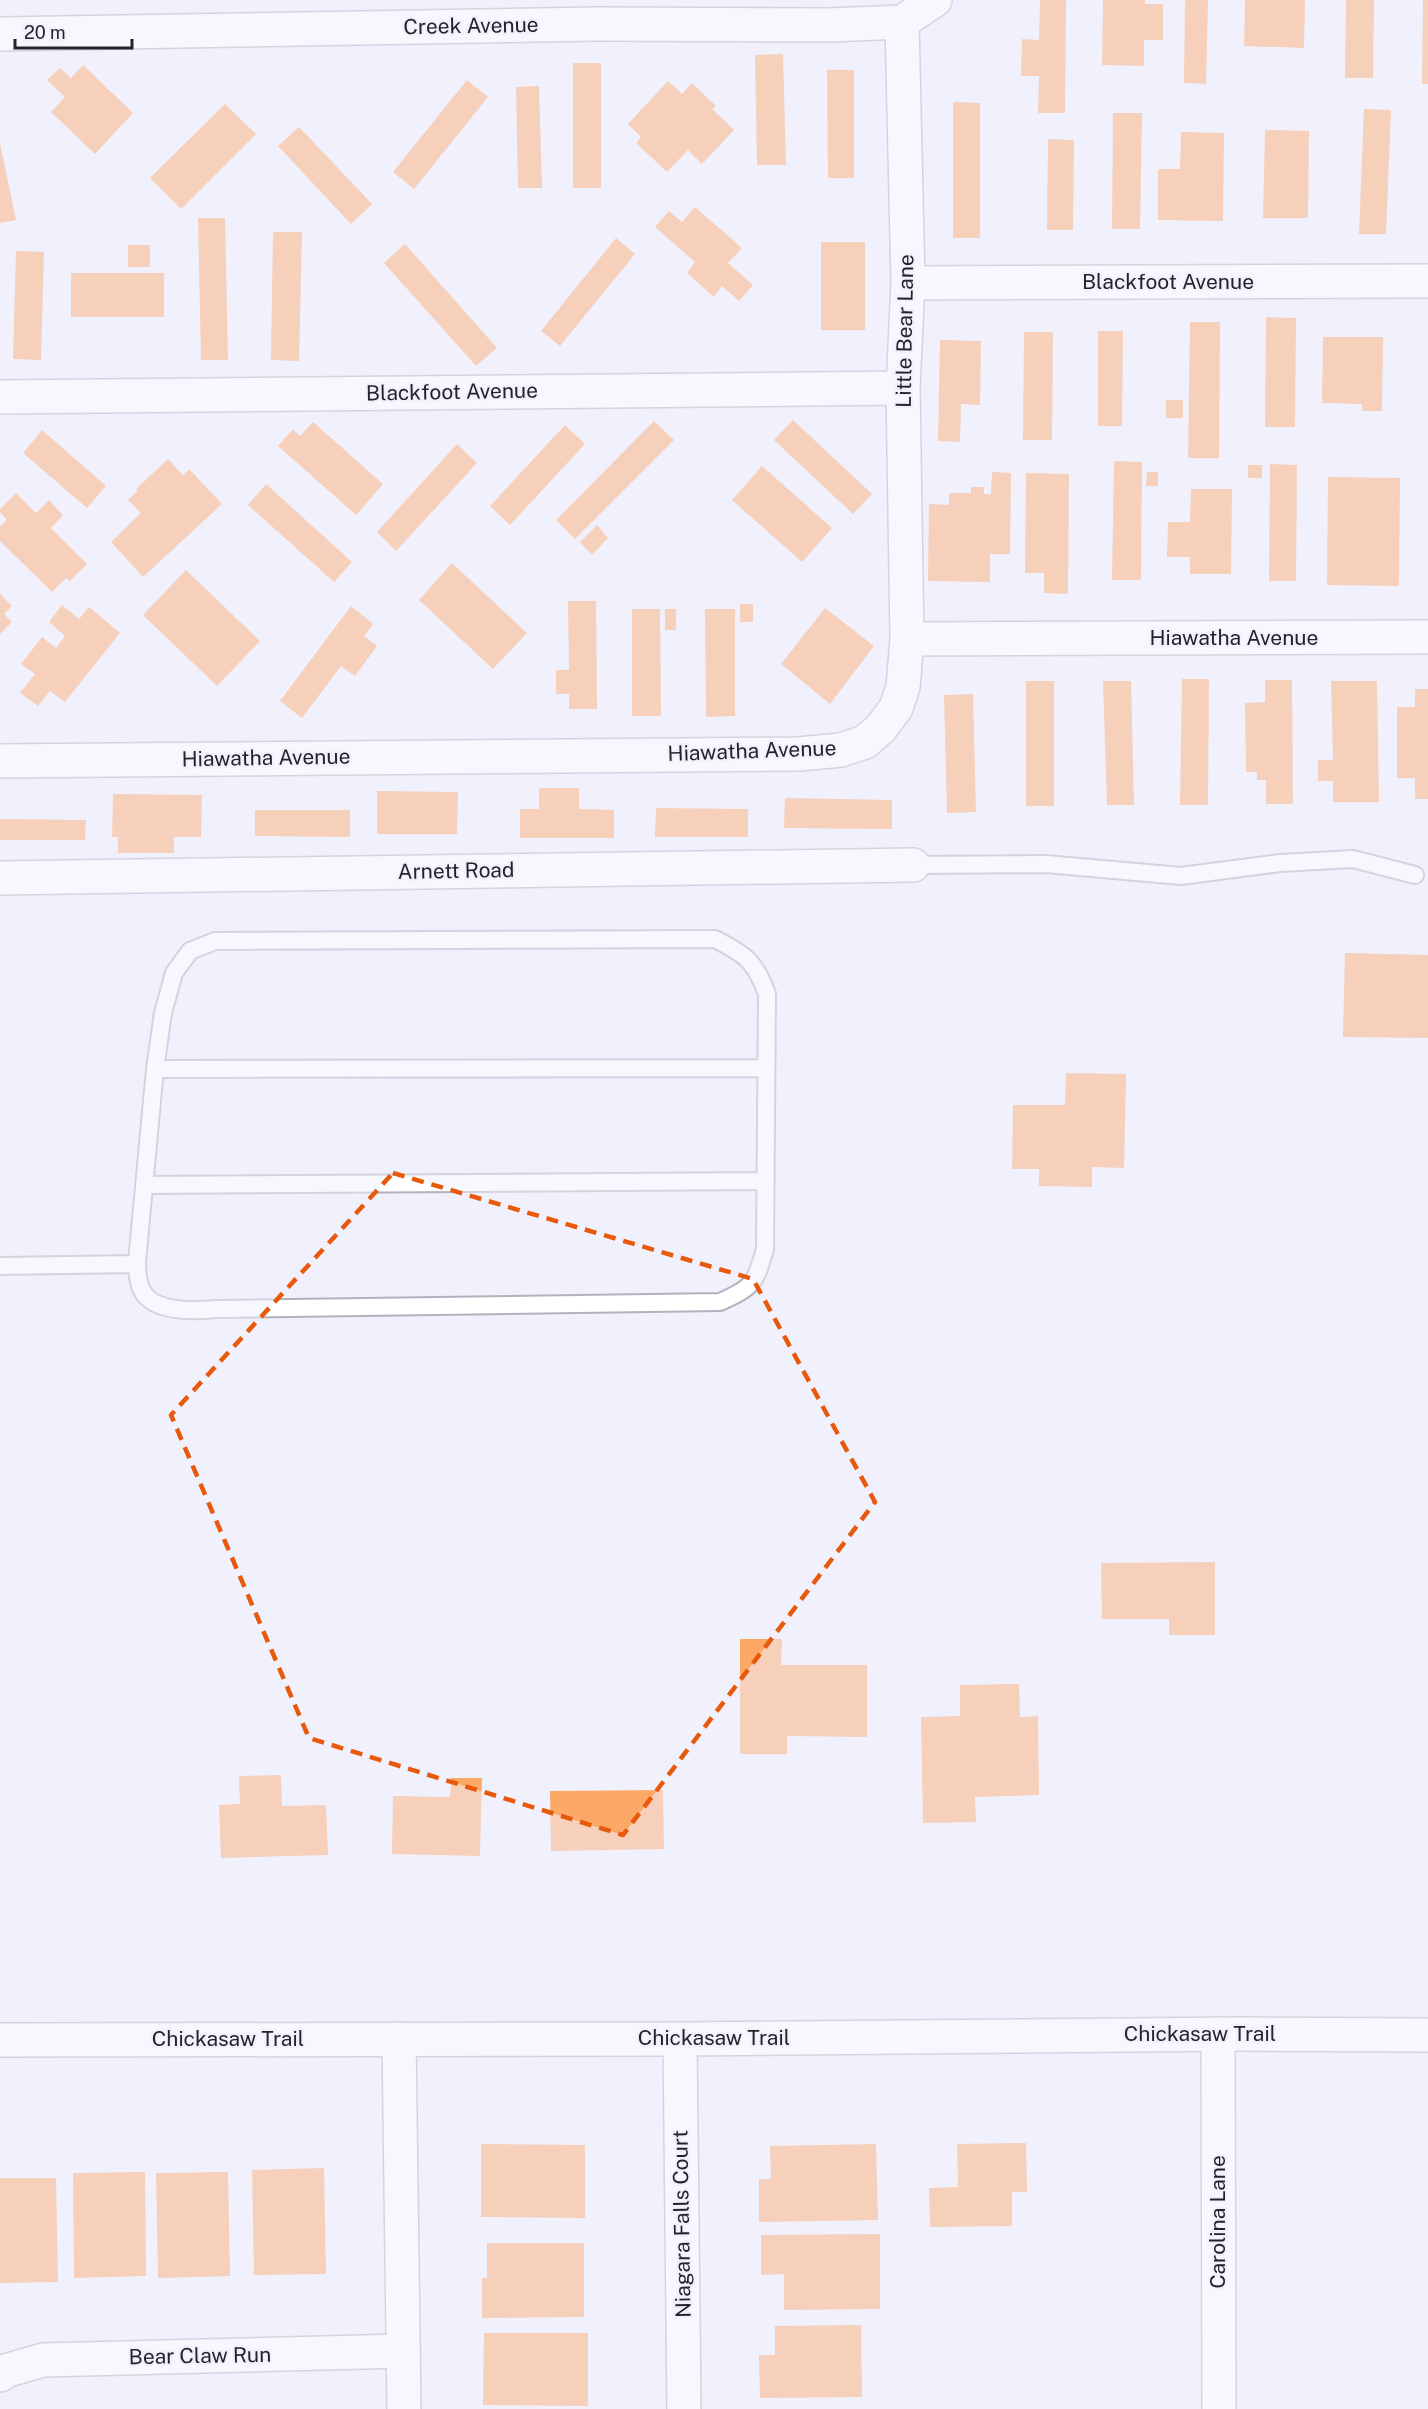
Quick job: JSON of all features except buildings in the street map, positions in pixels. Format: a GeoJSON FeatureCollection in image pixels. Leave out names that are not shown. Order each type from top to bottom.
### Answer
{"type":"FeatureCollection","features":[{"type":"Feature","properties":{"kind":"street"},"geometry":{"type":"LineString","coordinates":[[902,22],[935,0]]}},
{"type":"Feature","properties":{"kind":"street","name":"Creek Avenue"},"geometry":{"type":"LineString","coordinates":[[0,34],[597,12],[829,25],[902,22]]}},
{"type":"Feature","properties":{"kind":"street","name":"Little Bear Lane"},"geometry":{"type":"LineString","coordinates":[[902,22],[908,283],[903,388],[907,639]]}},
{"type":"Feature","properties":{"kind":"street","name":"Blackfoot Avenue"},"geometry":{"type":"LineString","coordinates":[[908,283],[1428,281]]}},
{"type":"Feature","properties":{"kind":"street","name":"Blackfoot Avenue"},"geometry":{"type":"LineString","coordinates":[[0,397],[903,388]]}},
{"type":"Feature","properties":{"kind":"street","name":"Hiawatha Avenue"},"geometry":{"type":"LineString","coordinates":[[0,761],[799,754],[841,750],[865,742],[881,728],[896,708],[903,687],[907,639],[1428,637]]}},
{"type":"Feature","properties":{"kind":"street","name":"Arnett Road"},"geometry":{"type":"LineString","coordinates":[[0,878],[913,865]]}},
{"type":"Feature","properties":{"kind":"street","name":"Carolina Lane"},"geometry":{"type":"LineString","coordinates":[[1218,2034],[1219,2409]]}},
{"type":"Feature","properties":{"kind":"street","name":"Chickasaw Trail"},"geometry":{"type":"LineString","coordinates":[[0,2040],[1428,2035]]}},
{"type":"Feature","properties":{"kind":"street"},"geometry":{"type":"LineString","coordinates":[[399,2039],[404,2409]]}},
{"type":"Feature","properties":{"kind":"street","name":"Niagara Falls Court"},"geometry":{"type":"LineString","coordinates":[[680,2039],[684,2409]]}},
{"type":"Feature","properties":{"kind":"street","name":"Bear Claw Run"},"geometry":{"type":"LineString","coordinates":[[0,2375],[5,2371],[43,2360],[403,2351]]}},
{"type":"Feature","properties":{"kind":"lane"},"geometry":{"type":"LineString","coordinates":[[913,865],[1047,864],[1181,876],[1280,863],[1353,859],[1415,875]]}},
{"type":"Feature","properties":{"kind":"lane"},"geometry":{"type":"LineString","coordinates":[[715,939],[739,951],[759,971],[767,994],[766,1068],[765,1249],[757,1276],[743,1292],[720,1302],[187,1311],[156,1304],[141,1289],[137,1264],[155,1069],[163,1013],[174,973],[190,951],[215,941],[715,939]]}},
{"type":"Feature","properties":{"kind":"lane"},"geometry":{"type":"LineString","coordinates":[[155,1069],[766,1068]]}},
{"type":"Feature","properties":{"kind":"lane"},"geometry":{"type":"LineString","coordinates":[[144,1185],[766,1181]]}},
{"type":"Feature","properties":{"kind":"lane"},"geometry":{"type":"LineString","coordinates":[[0,1266],[137,1264]]}},
{"type":"Feature","properties":{"kind":"highlighted area"},"geometry":{"type":"Polygon","coordinates":[[[393,1173],[753,1279],[875,1502],[623,1835],[309,1738],[171,1415],[393,1173]]]}}]}
